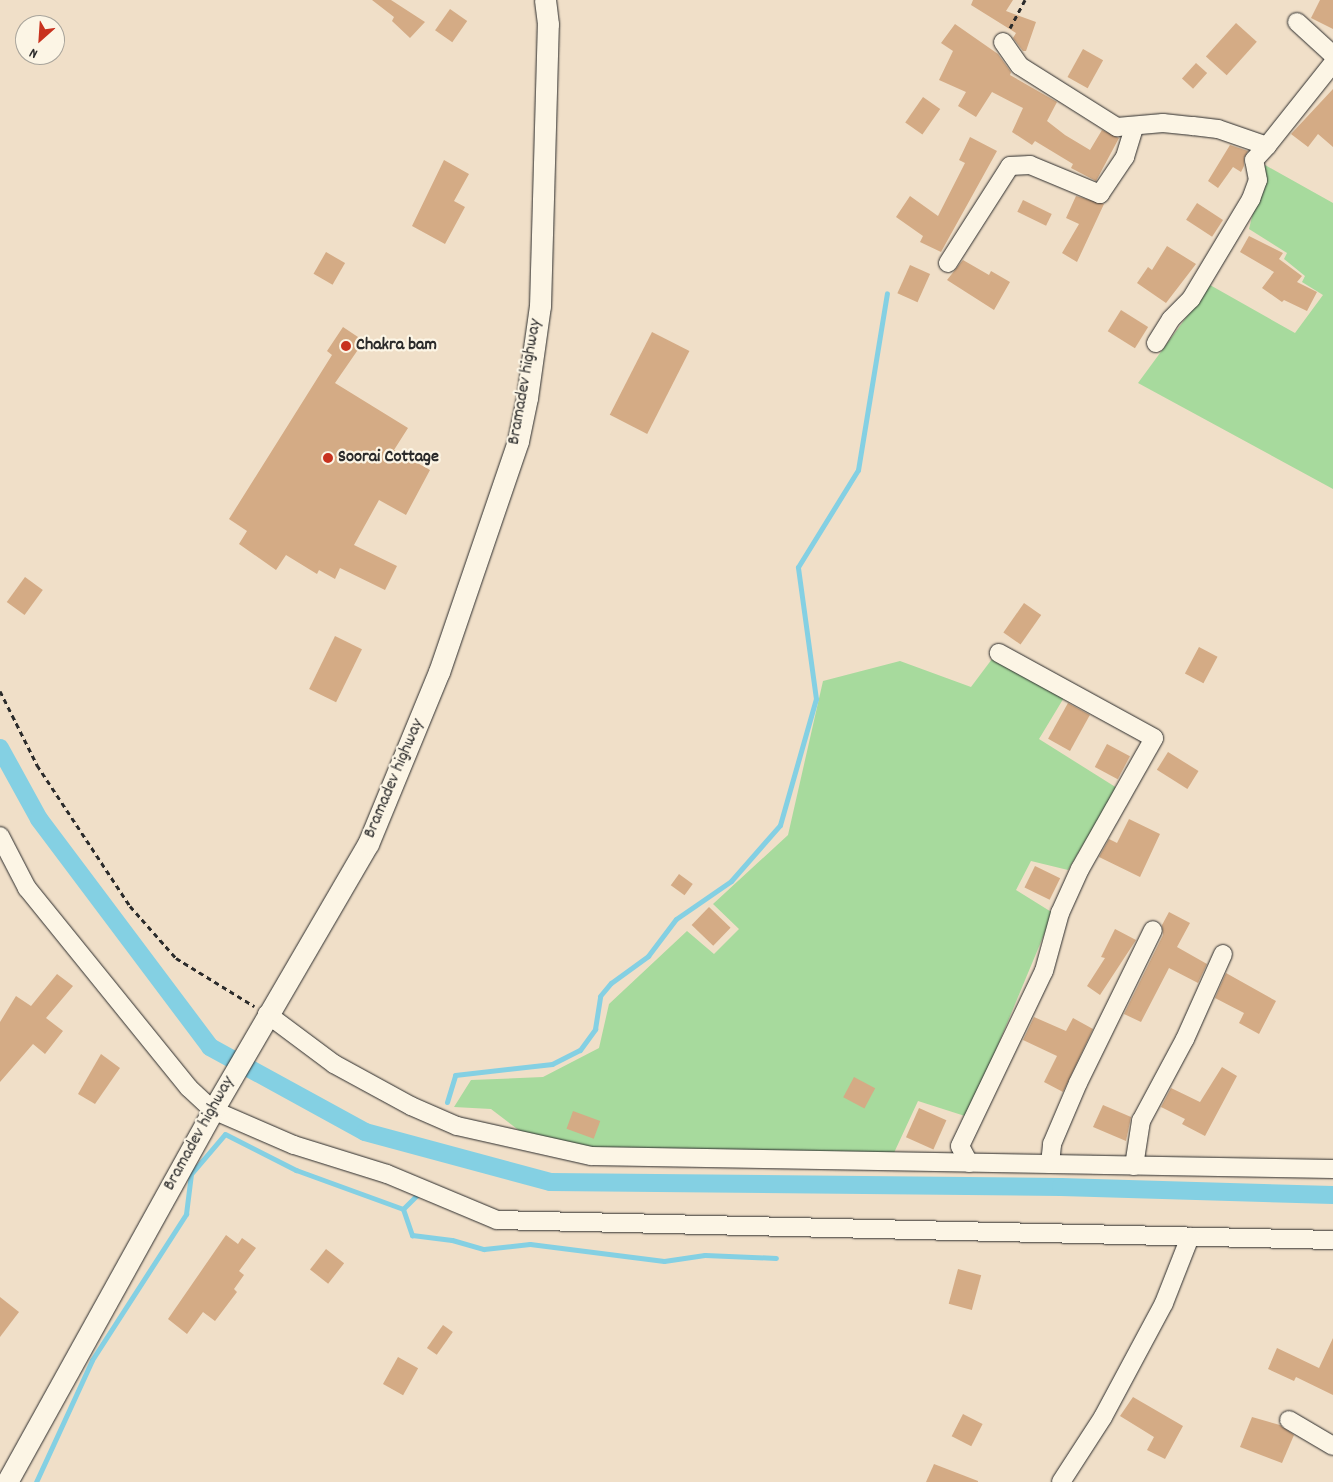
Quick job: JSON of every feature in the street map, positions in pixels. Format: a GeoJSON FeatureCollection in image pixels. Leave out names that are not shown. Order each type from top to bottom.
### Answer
{"type":"FeatureCollection","features":[{"type":"Feature","properties":{"kind":"street","name":"Bramadev highway"},"geometry":{"type":"LineString","coordinates":[[7,1482],[215,1106],[368,844],[399,774],[439,672],[518,441],[527,398],[540,306],[548,24],[545,0]]}},
{"type":"Feature","properties":{"kind":"street"},"geometry":{"type":"LineString","coordinates":[[1297,22],[1333,55]]}},
{"type":"Feature","properties":{"kind":"street"},"geometry":{"type":"LineString","coordinates":[[1003,42],[1020,66],[1117,127],[1134,128],[1163,123],[1210,128],[1267,146]]}},
{"type":"Feature","properties":{"kind":"street"},"geometry":{"type":"LineString","coordinates":[[1156,343],[1171,319],[1191,300],[1257,189],[1254,160],[1333,63]]}},
{"type":"Feature","properties":{"kind":"street"},"geometry":{"type":"LineString","coordinates":[[948,263],[1010,166],[1030,164],[1100,194],[1125,157],[1134,128]]}},
{"type":"Feature","properties":{"kind":"street"},"geometry":{"type":"LineString","coordinates":[[970,1163],[960,1146],[1044,971],[1060,913],[1080,869],[1154,738],[999,653]]}},
{"type":"Feature","properties":{"kind":"street"},"geometry":{"type":"LineString","coordinates":[[0,836],[27,888],[189,1088],[215,1106],[294,1145],[387,1174],[497,1220],[1333,1240]]}},
{"type":"Feature","properties":{"kind":"street"},"geometry":{"type":"LineString","coordinates":[[1050,1164],[1052,1144],[1078,1082],[1153,930]]}},
{"type":"Feature","properties":{"kind":"street"},"geometry":{"type":"LineString","coordinates":[[1134,1166],[1141,1121],[1185,1039],[1223,954]]}},
{"type":"Feature","properties":{"kind":"street"},"geometry":{"type":"LineString","coordinates":[[265,1019],[334,1064],[411,1106],[457,1126],[591,1156],[1333,1169]]}},
{"type":"Feature","properties":{"kind":"street"},"geometry":{"type":"LineString","coordinates":[[1061,1482],[1103,1417],[1164,1303],[1190,1236]]}},
{"type":"Feature","properties":{"kind":"street"},"geometry":{"type":"LineString","coordinates":[[1288,1420],[1333,1446]]}},
{"type":"Feature","properties":{"kind":"path"},"geometry":{"type":"LineString","coordinates":[[1003,42],[1024,0]]}},
{"type":"Feature","properties":{"kind":"path"},"geometry":{"type":"LineString","coordinates":[[0,690],[37,764],[130,906],[176,958],[265,1019]]}},
{"type":"Feature","properties":{"kind":"green space"},"geometry":{"type":"Polygon","coordinates":[[[1265,165],[1333,203],[1333,489],[1138,383],[1210,285],[1295,333],[1323,295],[1302,282],[1305,276],[1284,259],[1287,253],[1249,229],[1265,165]]]}},
{"type":"Feature","properties":{"kind":"green space"},"geometry":{"type":"Polygon","coordinates":[[[995,655],[1065,696],[1039,739],[1117,788],[1068,870],[1031,861],[1016,890],[1053,913],[968,1117],[918,1101],[893,1155],[591,1148],[525,1135],[491,1109],[454,1107],[471,1080],[543,1077],[599,1048],[609,1004],[687,931],[714,954],[739,929],[713,904],[788,835],[823,681],[900,661],[971,687],[995,655]]]}},
{"type":"Feature","properties":{"kind":"building"},"geometry":{"type":"Polygon","coordinates":[[[372,0],[391,0],[425,22],[410,38],[392,21],[394,17],[372,0]]]}},
{"type":"Feature","properties":{"kind":"building"},"geometry":{"type":"Polygon","coordinates":[[[973,0],[1013,0],[1006,11],[1036,22],[1026,51],[1023,51],[1013,38],[1016,33],[971,5],[973,0]]]}},
{"type":"Feature","properties":{"kind":"building"},"geometry":{"type":"Polygon","coordinates":[[[1320,0],[1333,0],[1333,29],[1311,18],[1320,0]]]}},
{"type":"Feature","properties":{"kind":"building"},"geometry":{"type":"Polygon","coordinates":[[[450,9],[467,21],[452,42],[435,30],[450,9]]]}},
{"type":"Feature","properties":{"kind":"building"},"geometry":{"type":"Polygon","coordinates":[[[1236,23],[1257,42],[1227,75],[1206,56],[1236,23]]]}},
{"type":"Feature","properties":{"kind":"building"},"geometry":{"type":"Polygon","coordinates":[[[955,24],[998,54],[1011,72],[1010,75],[1057,102],[1047,121],[1065,135],[1090,150],[1102,130],[1119,138],[1096,181],[1071,168],[1073,164],[1035,141],[1032,145],[1012,132],[1023,108],[992,92],[976,117],[958,106],[966,92],[939,80],[953,51],[941,43],[955,24]]]}},
{"type":"Feature","properties":{"kind":"building"},"geometry":{"type":"Polygon","coordinates":[[[1083,49],[1103,60],[1088,88],[1067,77],[1083,49]]]}},
{"type":"Feature","properties":{"kind":"building"},"geometry":{"type":"Polygon","coordinates":[[[1196,63],[1207,73],[1193,89],[1182,79],[1196,63]]]}},
{"type":"Feature","properties":{"kind":"building"},"geometry":{"type":"Polygon","coordinates":[[[1333,89],[1333,147],[1318,134],[1308,147],[1291,134],[1333,89]]]}},
{"type":"Feature","properties":{"kind":"building"},"geometry":{"type":"Polygon","coordinates":[[[923,97],[940,109],[922,134],[905,122],[923,97]]]}},
{"type":"Feature","properties":{"kind":"building"},"geometry":{"type":"Polygon","coordinates":[[[970,137],[997,151],[941,252],[920,242],[923,236],[896,217],[910,196],[938,216],[965,163],[959,160],[970,137]]]}},
{"type":"Feature","properties":{"kind":"building"},"geometry":{"type":"Polygon","coordinates":[[[1230,145],[1248,151],[1244,158],[1244,166],[1241,172],[1233,167],[1218,188],[1208,181],[1230,145]]]}},
{"type":"Feature","properties":{"kind":"building"},"geometry":{"type":"Polygon","coordinates":[[[444,160],[469,174],[454,201],[465,207],[445,244],[412,226],[444,160]]]}},
{"type":"Feature","properties":{"kind":"building"},"geometry":{"type":"Polygon","coordinates":[[[1076,196],[1104,204],[1077,262],[1062,253],[1079,224],[1066,218],[1076,196]]]}},
{"type":"Feature","properties":{"kind":"building"},"geometry":{"type":"Polygon","coordinates":[[[1023,200],[1052,214],[1046,226],[1017,212],[1023,200]]]}},
{"type":"Feature","properties":{"kind":"building"},"geometry":{"type":"Polygon","coordinates":[[[1197,203],[1223,220],[1212,237],[1186,220],[1197,203]]]}},
{"type":"Feature","properties":{"kind":"building"},"geometry":{"type":"Polygon","coordinates":[[[1249,236],[1283,253],[1279,259],[1302,276],[1297,282],[1317,292],[1307,311],[1284,300],[1282,302],[1262,288],[1274,272],[1240,252],[1249,236]]]}},
{"type":"Feature","properties":{"kind":"building"},"geometry":{"type":"Polygon","coordinates":[[[1167,246],[1196,264],[1166,303],[1137,283],[1148,267],[1152,270],[1167,246]]]}},
{"type":"Feature","properties":{"kind":"building"},"geometry":{"type":"Polygon","coordinates":[[[326,252],[345,263],[333,285],[314,274],[326,252]]]}},
{"type":"Feature","properties":{"kind":"building"},"geometry":{"type":"Polygon","coordinates":[[[963,260],[989,275],[991,271],[1010,282],[994,310],[947,280],[963,260]]]}},
{"type":"Feature","properties":{"kind":"building"},"geometry":{"type":"Polygon","coordinates":[[[910,265],[930,274],[917,302],[897,293],[910,265]]]}},
{"type":"Feature","properties":{"kind":"building"},"geometry":{"type":"Polygon","coordinates":[[[1121,310],[1148,327],[1135,348],[1108,331],[1121,310]]]}},
{"type":"Feature","properties":{"kind":"building","name":"Soorai Cottage"},"geometry":{"type":"Polygon","coordinates":[[[343,327],[364,341],[335,383],[408,428],[394,450],[430,470],[406,515],[379,500],[354,545],[397,566],[385,590],[340,568],[335,579],[319,570],[317,574],[286,555],[276,570],[239,544],[247,531],[229,519],[332,355],[327,351],[343,327]]]}},
{"type":"Feature","properties":{"kind":"building"},"geometry":{"type":"Polygon","coordinates":[[[652,332],[689,351],[647,434],[610,415],[652,332]]]}},
{"type":"Feature","properties":{"kind":"building"},"geometry":{"type":"Polygon","coordinates":[[[25,577],[43,590],[25,615],[7,602],[25,577]]]}},
{"type":"Feature","properties":{"kind":"building"},"geometry":{"type":"Polygon","coordinates":[[[1024,603],[1041,615],[1021,645],[1003,632],[1024,603]]]}},
{"type":"Feature","properties":{"kind":"building"},"geometry":{"type":"Polygon","coordinates":[[[335,636],[362,649],[336,702],[309,689],[335,636]]]}},
{"type":"Feature","properties":{"kind":"building"},"geometry":{"type":"Polygon","coordinates":[[[1199,647],[1218,657],[1203,683],[1185,673],[1199,647]]]}},
{"type":"Feature","properties":{"kind":"building"},"geometry":{"type":"Polygon","coordinates":[[[1068,703],[1090,715],[1070,751],[1048,739],[1068,703]]]}},
{"type":"Feature","properties":{"kind":"building"},"geometry":{"type":"Polygon","coordinates":[[[1107,744],[1130,756],[1118,779],[1095,767],[1107,744]]]}},
{"type":"Feature","properties":{"kind":"building"},"geometry":{"type":"Polygon","coordinates":[[[1168,752],[1199,771],[1187,789],[1157,770],[1168,752]]]}},
{"type":"Feature","properties":{"kind":"building"},"geometry":{"type":"Polygon","coordinates":[[[1129,819],[1160,834],[1140,877],[1099,857],[1109,839],[1117,843],[1129,819]]]}},
{"type":"Feature","properties":{"kind":"building"},"geometry":{"type":"Polygon","coordinates":[[[1035,866],[1060,878],[1050,900],[1024,888],[1035,866]]]}},
{"type":"Feature","properties":{"kind":"building"},"geometry":{"type":"Polygon","coordinates":[[[679,874],[693,884],[685,895],[671,885],[679,874]]]}},
{"type":"Feature","properties":{"kind":"building"},"geometry":{"type":"Polygon","coordinates":[[[709,907],[731,928],[713,946],[692,925],[709,907]]]}},
{"type":"Feature","properties":{"kind":"building"},"geometry":{"type":"Polygon","coordinates":[[[1169,912],[1190,923],[1177,947],[1207,964],[1198,983],[1169,968],[1141,1022],[1124,1014],[1163,935],[1162,925],[1169,912]]]}},
{"type":"Feature","properties":{"kind":"building"},"geometry":{"type":"Polygon","coordinates":[[[1115,929],[1136,940],[1100,995],[1087,986],[1105,958],[1101,957],[1115,929]]]}},
{"type":"Feature","properties":{"kind":"building"},"geometry":{"type":"Polygon","coordinates":[[[1226,973],[1276,1001],[1259,1034],[1239,1023],[1244,1013],[1215,998],[1226,973]]]}},
{"type":"Feature","properties":{"kind":"building"},"geometry":{"type":"Polygon","coordinates":[[[57,974],[73,986],[46,1018],[63,1031],[45,1054],[33,1044],[0,1082],[0,1022],[16,996],[31,1006],[57,974]]]}},
{"type":"Feature","properties":{"kind":"building"},"geometry":{"type":"Polygon","coordinates":[[[1034,1017],[1066,1031],[1073,1018],[1093,1029],[1063,1092],[1044,1082],[1057,1056],[1023,1040],[1034,1017]]]}},
{"type":"Feature","properties":{"kind":"building"},"geometry":{"type":"Polygon","coordinates":[[[101,1054],[120,1068],[95,1104],[78,1094],[101,1054]]]}},
{"type":"Feature","properties":{"kind":"building"},"geometry":{"type":"Polygon","coordinates":[[[1222,1067],[1237,1076],[1205,1136],[1182,1124],[1185,1119],[1161,1107],[1171,1088],[1200,1102],[1222,1067]]]}},
{"type":"Feature","properties":{"kind":"building"},"geometry":{"type":"Polygon","coordinates":[[[854,1077],[875,1088],[864,1109],[843,1097],[854,1077]]]}},
{"type":"Feature","properties":{"kind":"building"},"geometry":{"type":"Polygon","coordinates":[[[1103,1105],[1131,1117],[1126,1141],[1093,1127],[1103,1105]]]}},
{"type":"Feature","properties":{"kind":"building"},"geometry":{"type":"Polygon","coordinates":[[[919,1108],[946,1120],[933,1149],[906,1137],[919,1108]]]}},
{"type":"Feature","properties":{"kind":"building"},"geometry":{"type":"Polygon","coordinates":[[[573,1111],[600,1121],[594,1139],[567,1129],[573,1111]]]}},
{"type":"Feature","properties":{"kind":"building"},"geometry":{"type":"Polygon","coordinates":[[[226,1235],[238,1244],[242,1238],[256,1248],[239,1271],[244,1275],[234,1289],[237,1292],[215,1321],[203,1312],[187,1334],[168,1319],[226,1235]]]}},
{"type":"Feature","properties":{"kind":"building"},"geometry":{"type":"Polygon","coordinates":[[[326,1249],[344,1263],[328,1284],[310,1269],[326,1249]]]}},
{"type":"Feature","properties":{"kind":"building"},"geometry":{"type":"Polygon","coordinates":[[[958,1269],[981,1275],[972,1310],[949,1304],[958,1269]]]}},
{"type":"Feature","properties":{"kind":"building"},"geometry":{"type":"Polygon","coordinates":[[[0,1297],[19,1312],[0,1337],[0,1297]]]}},
{"type":"Feature","properties":{"kind":"building"},"geometry":{"type":"Polygon","coordinates":[[[443,1325],[453,1332],[437,1355],[427,1348],[443,1325]]]}},
{"type":"Feature","properties":{"kind":"building"},"geometry":{"type":"Polygon","coordinates":[[[1333,1338],[1333,1395],[1296,1377],[1294,1381],[1268,1369],[1277,1348],[1319,1368],[1333,1338]]]}},
{"type":"Feature","properties":{"kind":"building"},"geometry":{"type":"Polygon","coordinates":[[[398,1357],[418,1368],[403,1395],[383,1384],[398,1357]]]}},
{"type":"Feature","properties":{"kind":"building"},"geometry":{"type":"Polygon","coordinates":[[[1133,1397],[1183,1426],[1165,1459],[1147,1450],[1154,1437],[1120,1416],[1133,1397]]]}},
{"type":"Feature","properties":{"kind":"building"},"geometry":{"type":"Polygon","coordinates":[[[963,1414],[983,1424],[971,1446],[952,1436],[963,1414]]]}},
{"type":"Feature","properties":{"kind":"building"},"geometry":{"type":"Polygon","coordinates":[[[1252,1417],[1280,1425],[1294,1435],[1282,1463],[1240,1447],[1252,1417]]]}},
{"type":"Feature","properties":{"kind":"building"},"geometry":{"type":"Polygon","coordinates":[[[934,1464],[978,1481],[978,1482],[926,1482],[934,1464]]]}},
{"type":"Feature","properties":{"kind":"waterway"},"geometry":{"type":"LineString","coordinates":[[447,1102],[455,1075],[552,1064],[580,1050],[595,1029],[600,996],[611,983],[648,956],[676,919],[731,881],[780,825],[816,699],[798,567],[858,470],[887,293]]}},
{"type":"Feature","properties":{"kind":"waterway"},"geometry":{"type":"LineString","coordinates":[[0,748],[39,819],[210,1047],[365,1132],[550,1182],[1061,1187],[1333,1195]]}},
{"type":"Feature","properties":{"kind":"waterway"},"geometry":{"type":"LineString","coordinates":[[36,1482],[92,1360],[186,1214],[191,1174],[225,1134],[296,1170],[403,1209]]}},
{"type":"Feature","properties":{"kind":"waterway"},"geometry":{"type":"LineString","coordinates":[[418,1194],[403,1209],[412,1235],[452,1240],[484,1249],[530,1244],[664,1261],[705,1255],[776,1258]]}},
{"type":"Feature","properties":{"kind":"place","name":"Chakra bam"},"geometry":{"type":"Point","coordinates":[346,346]}},
{"type":"Feature","properties":{"kind":"place","name":"Soorai Cottage"},"geometry":{"type":"Point","coordinates":[328,458]}}]}
